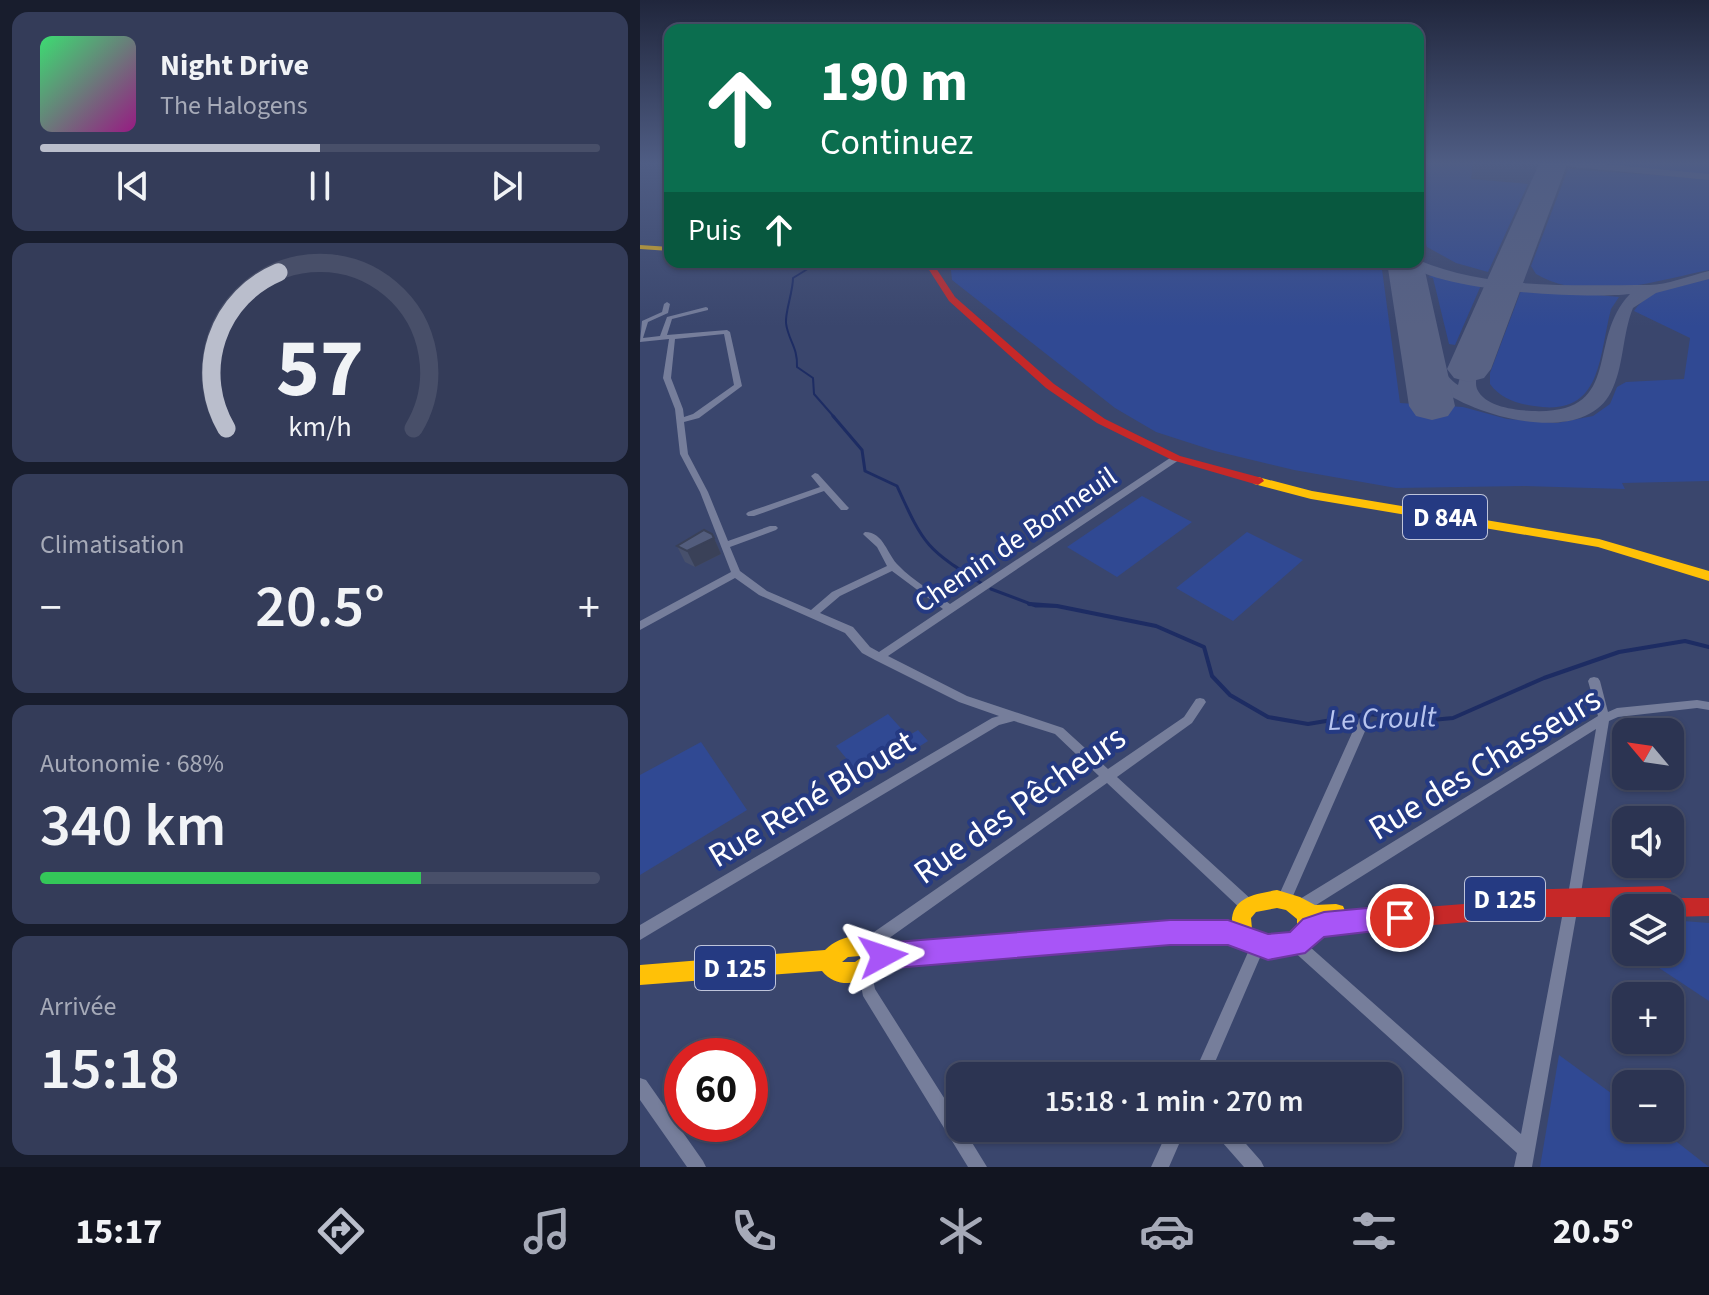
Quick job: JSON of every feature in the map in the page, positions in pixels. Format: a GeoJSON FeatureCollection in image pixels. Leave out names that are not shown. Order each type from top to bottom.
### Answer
{"type":"FeatureCollection","features":[{"type":"Feature","properties":{"kind":"main road"},"geometry":{"type":"LineString","coordinates":[[640,250],[664,250]]}},
{"type":"Feature","properties":{"kind":"main road","name":"D 84A"},"geometry":{"type":"LineString","coordinates":[[933,268],[952,299],[1050,386],[1091,416],[1150,446],[1210,469]]}},
{"type":"Feature","properties":{"kind":"main road","name":"D 84A"},"geometry":{"type":"LineString","coordinates":[[1150,446],[1170,462],[1323,497],[1580,539],[1681,567],[1709,578]]}},
{"type":"Feature","properties":{"kind":"main road","name":"D 125"},"geometry":{"type":"LineString","coordinates":[[1302,909],[1323,914],[1709,896]]}},
{"type":"Feature","properties":{"kind":"main road"},"geometry":{"type":"LineString","coordinates":[[871,951],[865,970],[840,974],[831,967],[830,960],[844,947],[871,951],[1170,932],[1228,932],[1253,943],[1300,940],[1309,923],[1302,909],[1284,900],[1244,910],[1226,922],[1170,932]]}},
{"type":"Feature","properties":{"kind":"main road","name":"D 125"},"geometry":{"type":"LineString","coordinates":[[1570,901],[1709,907]]}},
{"type":"Feature","properties":{"kind":"main road"},"geometry":{"type":"LineString","coordinates":[[1244,910],[1241,928],[1253,943]]}},
{"type":"Feature","properties":{"kind":"main road","name":"D 125"},"geometry":{"type":"LineString","coordinates":[[1300,940],[1324,925],[1494,910]]}},
{"type":"Feature","properties":{"kind":"main road","name":"D 125"},"geometry":{"type":"LineString","coordinates":[[640,975],[830,960]]}},
{"type":"Feature","properties":{"kind":"street"},"geometry":{"type":"LineString","coordinates":[[667,304],[660,317],[642,320],[640,338],[667,339],[727,332],[738,386],[696,416],[682,420]]}},
{"type":"Feature","properties":{"kind":"street"},"geometry":{"type":"LineString","coordinates":[[706,309],[669,318],[667,378],[682,420],[684,454],[736,573],[763,593],[849,630],[866,650],[963,699],[1012,718],[1059,731],[1109,775],[1244,910]]}},
{"type":"Feature","properties":{"kind":"street","name":"Chemin de Bonneuil"},"geometry":{"type":"LineString","coordinates":[[879,657],[1170,462]]}},
{"type":"Feature","properties":{"kind":"street"},"geometry":{"type":"LineString","coordinates":[[815,476],[844,508]]}},
{"type":"Feature","properties":{"kind":"street"},"geometry":{"type":"LineString","coordinates":[[751,514],[824,488]]}},
{"type":"Feature","properties":{"kind":"street"},"geometry":{"type":"LineString","coordinates":[[726,545],[774,531],[761,510]]}},
{"type":"Feature","properties":{"kind":"street"},"geometry":{"type":"LineString","coordinates":[[868,534],[881,545],[893,567],[951,610]]}},
{"type":"Feature","properties":{"kind":"street"},"geometry":{"type":"LineString","coordinates":[[813,614],[836,594],[893,567]]}},
{"type":"Feature","properties":{"kind":"street"},"geometry":{"type":"LineString","coordinates":[[640,626],[736,573]]}},
{"type":"Feature","properties":{"kind":"street"},"geometry":{"type":"LineString","coordinates":[[1524,1159],[1604,718],[1594,681]]}},
{"type":"Feature","properties":{"kind":"street","name":"Rue des Pêcheurs"},"geometry":{"type":"LineString","coordinates":[[871,951],[1188,720],[1200,702]]}},
{"type":"Feature","properties":{"kind":"street","name":"Rue des Chasseurs"},"geometry":{"type":"LineString","coordinates":[[1302,909],[1604,718],[1617,713],[1697,704],[1709,706]]}},
{"type":"Feature","properties":{"kind":"street","name":"Rue René Blouet"},"geometry":{"type":"LineString","coordinates":[[640,933],[866,796],[996,721],[1012,718]]}},
{"type":"Feature","properties":{"kind":"street"},"geometry":{"type":"LineString","coordinates":[[1284,900],[1363,722]]}},
{"type":"Feature","properties":{"kind":"street"},"geometry":{"type":"LineString","coordinates":[[1494,910],[1504,904],[1570,901]]}},
{"type":"Feature","properties":{"kind":"street"},"geometry":{"type":"LineString","coordinates":[[1300,940],[1524,1159]]}},
{"type":"Feature","properties":{"kind":"street"},"geometry":{"type":"LineString","coordinates":[[1206,1062],[1253,943]]}},
{"type":"Feature","properties":{"kind":"street"},"geometry":{"type":"LineString","coordinates":[[865,970],[868,991],[978,1167]]}},
{"type":"Feature","properties":{"kind":"street"},"geometry":{"type":"LineString","coordinates":[[640,1086],[697,1167]]}},
{"type":"Feature","properties":{"kind":"street"},"geometry":{"type":"LineString","coordinates":[[1160,1167],[1172,1142]]}},
{"type":"Feature","properties":{"kind":"street"},"geometry":{"type":"LineString","coordinates":[[1233,1142],[1255,1167]]}},
{"type":"Feature","properties":{"kind":"shaded area"},"geometry":{"type":"Polygon","coordinates":[[[1424,216],[1513,216],[1488,272],[1456,263],[1427,247],[1424,216]]]}},
{"type":"Feature","properties":{"kind":"shaded area"},"geometry":{"type":"Polygon","coordinates":[[[1550,216],[1709,216],[1709,270],[1644,284],[1599,289],[1556,283],[1536,274],[1531,266],[1550,216]]]}},
{"type":"Feature","properties":{"kind":"shaded area"},"geometry":{"type":"Polygon","coordinates":[[[951,268],[1382,268],[1400,403],[1463,407],[1507,419],[1557,423],[1593,416],[1610,404],[1617,387],[1626,382],[1684,379],[1690,338],[1634,311],[1658,291],[1709,279],[1709,481],[1622,483],[1625,489],[1524,486],[1396,488],[1294,470],[1215,451],[1156,432],[1115,408],[952,280],[951,268]]]}},
{"type":"Feature","properties":{"kind":"shaded area"},"geometry":{"type":"Polygon","coordinates":[[[1436,275],[1482,283],[1455,345],[1449,344],[1433,278],[1428,277],[1436,275]]]}},
{"type":"Feature","properties":{"kind":"shaded area"},"geometry":{"type":"Polygon","coordinates":[[[1522,288],[1619,297],[1611,309],[1593,381],[1585,394],[1573,403],[1556,407],[1521,404],[1504,397],[1490,384],[1490,373],[1522,288]]]}},
{"type":"Feature","properties":{"kind":"shaded area"},"geometry":{"type":"Polygon","coordinates":[[[1142,496],[1192,522],[1117,577],[1067,547],[1142,496]]]}},
{"type":"Feature","properties":{"kind":"shaded area"},"geometry":{"type":"Polygon","coordinates":[[[1247,532],[1303,560],[1233,621],[1176,588],[1247,532]]]}},
{"type":"Feature","properties":{"kind":"shaded area"},"geometry":{"type":"Polygon","coordinates":[[[888,714],[908,736],[918,730],[928,741],[865,781],[836,746],[888,714]]]}},
{"type":"Feature","properties":{"kind":"shaded area"},"geometry":{"type":"Polygon","coordinates":[[[701,742],[747,810],[640,875],[640,775],[701,742]]]}},
{"type":"Feature","properties":{"kind":"shaded area"},"geometry":{"type":"Polygon","coordinates":[[[1684,921],[1709,923],[1709,1001],[1656,966],[1684,966],[1684,921]]]}},
{"type":"Feature","properties":{"kind":"shaded area"},"geometry":{"type":"Polygon","coordinates":[[[1559,1055],[1612,1094],[1612,1142],[1677,1142],[1709,1167],[1540,1167],[1559,1055]]]}},
{"type":"Feature","properties":{"kind":"building"},"geometry":{"type":"Polygon","coordinates":[[[704,530],[714,538],[687,551],[677,546],[704,530]]]}},
{"type":"Feature","properties":{"kind":"waterway","name":"Le Croult"},"geometry":{"type":"LineString","coordinates":[[809,268],[793,278],[786,323],[797,367],[813,378],[814,394],[835,418]]}},
{"type":"Feature","properties":{"kind":"waterway","name":"Le Croult"},"geometry":{"type":"LineString","coordinates":[[833,416],[862,450],[865,471],[897,486],[914,523],[930,545],[950,563],[984,585]]}},
{"type":"Feature","properties":{"kind":"waterway","name":"Le Croult"},"geometry":{"type":"LineString","coordinates":[[991,589],[1031,604]]}},
{"type":"Feature","properties":{"kind":"waterway","name":"Le Croult"},"geometry":{"type":"LineString","coordinates":[[1031,604],[1057,606]]}},
{"type":"Feature","properties":{"kind":"waterway","name":"Le Croult"},"geometry":{"type":"LineString","coordinates":[[1031,604],[1057,606]]}},
{"type":"Feature","properties":{"kind":"waterway","name":"Le Croult"},"geometry":{"type":"LineString","coordinates":[[1057,606],[1156,626],[1204,647],[1212,676],[1230,695],[1268,717],[1308,724],[1368,714],[1432,720],[1453,718],[1544,678],[1619,652],[1685,641],[1709,647]]}},
{"type":"Feature","properties":{"kind":"taxiway"},"geometry":{"type":"LineString","coordinates":[[1424,267],[1457,277],[1524,287],[1593,291],[1643,288]]}},
{"type":"Feature","properties":{"kind":"taxiway"},"geometry":{"type":"LineString","coordinates":[[1469,369],[1466,387],[1476,400],[1495,410],[1519,416],[1545,417],[1570,413],[1590,405],[1602,392],[1621,320],[1626,307],[1636,297],[1651,289],[1709,275]]}},
{"type":"Feature","properties":{"kind":"taxiway"},"geometry":{"type":"LineString","coordinates":[[1423,358],[1441,382],[1475,403]]}},
{"type":"Feature","properties":{"kind":"runway"},"geometry":{"type":"LineString","coordinates":[[1469,369],[1532,216]]}},
{"type":"Feature","properties":{"kind":"runway"},"geometry":{"type":"LineString","coordinates":[[1406,268],[1432,406]]}},
{"type":"Feature","properties":{"kind":"traffic: slow"},"geometry":{"type":"LineString","coordinates":[[640,247],[664,249]]}},
{"type":"Feature","properties":{"kind":"traffic: slow"},"geometry":{"type":"LineString","coordinates":[[1258,481],[1311,495],[1599,543],[1709,576]]}},
{"type":"Feature","properties":{"kind":"traffic: slow"},"geometry":{"type":"LineString","coordinates":[[1277,899],[1288,901],[1304,913],[1309,923],[1305,932],[1287,944],[1254,945],[1242,933],[1241,915],[1251,904],[1277,899]]}},
{"type":"Feature","properties":{"kind":"traffic: slow"},"geometry":{"type":"LineString","coordinates":[[1303,910],[1314,915],[1336,913]]}},
{"type":"Feature","properties":{"kind":"traffic: slow"},"geometry":{"type":"LineString","coordinates":[[876,956],[1130,934],[1224,933],[1248,939]]}},
{"type":"Feature","properties":{"kind":"traffic: slow"},"geometry":{"type":"LineString","coordinates":[[640,975],[830,960],[842,950],[855,946],[866,946],[876,956]]}},
{"type":"Feature","properties":{"kind":"traffic: slow"},"geometry":{"type":"LineString","coordinates":[[830,960],[831,967],[837,971],[850,973],[867,967],[876,956]]}},
{"type":"Feature","properties":{"kind":"traffic: jam"},"geometry":{"type":"LineString","coordinates":[[932,268],[952,299],[1050,386],[1101,421],[1176,458],[1258,481]]}},
{"type":"Feature","properties":{"kind":"traffic: jam"},"geometry":{"type":"LineString","coordinates":[[1511,899],[1612,896]]}},
{"type":"Feature","properties":{"kind":"traffic: jam"},"geometry":{"type":"LineString","coordinates":[[1304,936],[1324,925],[1529,908],[1709,907]]}},
{"type":"Feature","properties":{"kind":"route"},"geometry":{"type":"LineString","coordinates":[[883,956],[1170,932],[1228,932],[1254,945],[1268,947],[1296,944],[1308,931],[1324,925],[1400,918]]}}]}
